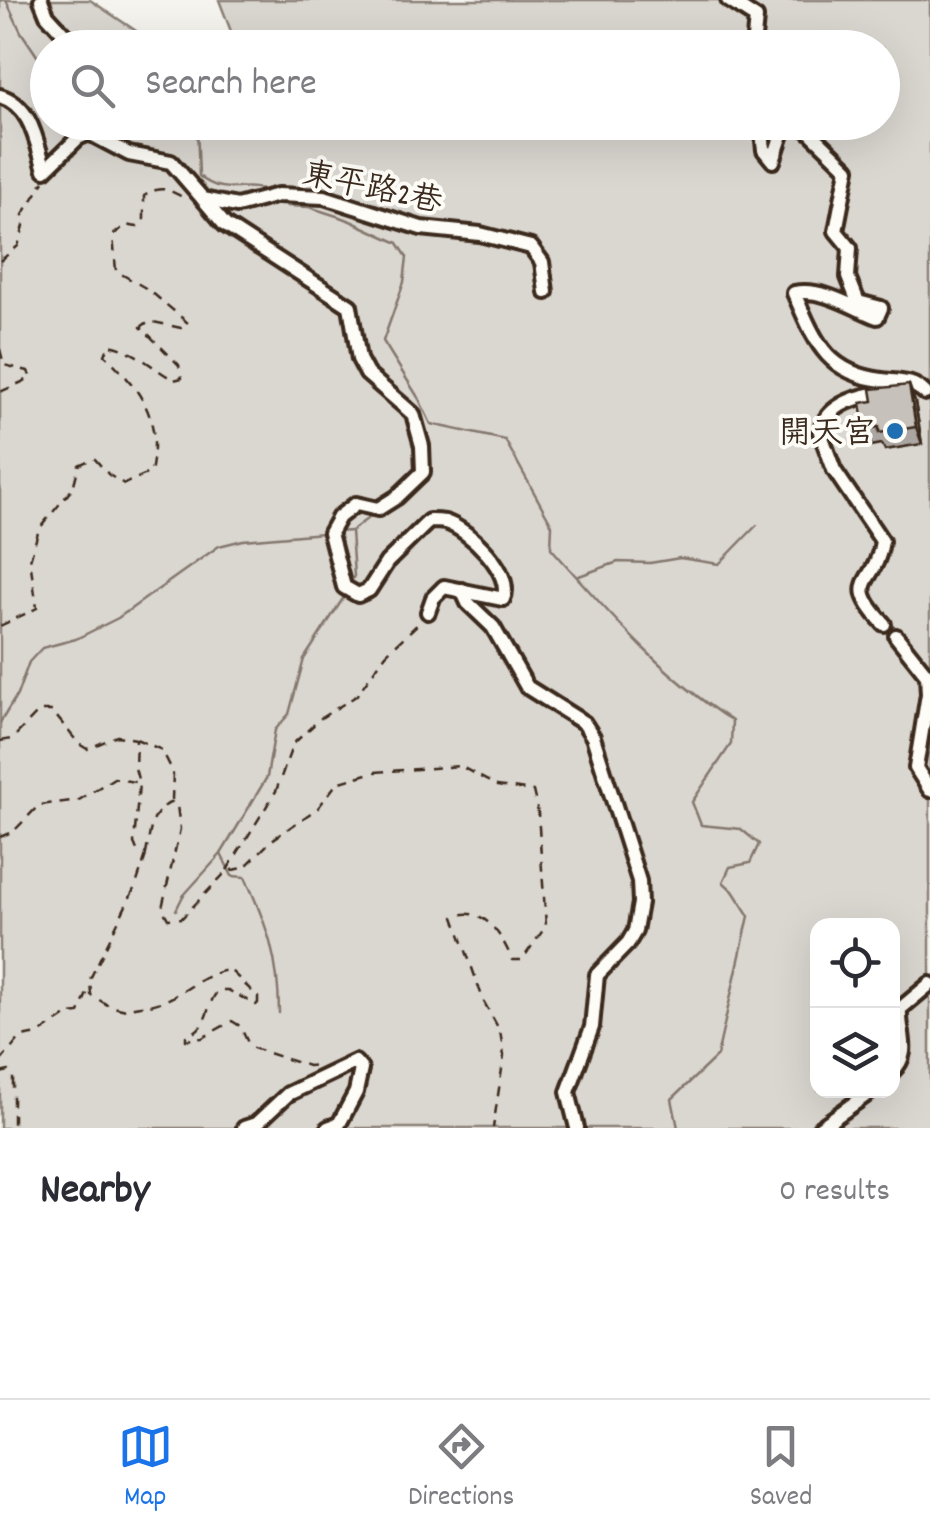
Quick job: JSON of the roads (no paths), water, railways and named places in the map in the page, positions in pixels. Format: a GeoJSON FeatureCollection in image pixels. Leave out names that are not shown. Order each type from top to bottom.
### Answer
{"type":"FeatureCollection","features":[{"type":"Feature","properties":{"kind":"street"},"geometry":{"type":"LineString","coordinates":[[41,0],[47,15],[61,30]]}},
{"type":"Feature","properties":{"kind":"street"},"geometry":{"type":"LineString","coordinates":[[728,0],[756,18],[755,30]]}},
{"type":"Feature","properties":{"kind":"street"},"geometry":{"type":"LineString","coordinates":[[0,96],[15,100],[30,122]]}},
{"type":"Feature","properties":{"kind":"street"},"geometry":{"type":"LineString","coordinates":[[36,140],[46,170],[76,140]]}},
{"type":"Feature","properties":{"kind":"street"},"geometry":{"type":"LineString","coordinates":[[104,140],[130,154],[172,162],[224,224],[350,306],[358,359],[367,374],[413,414],[422,446],[422,472],[398,498],[378,510],[356,504],[338,517],[330,532],[344,587],[358,595],[369,590],[387,562],[428,521],[447,522],[470,538],[505,578],[507,590],[503,599],[444,588],[433,598],[428,612]]}},
{"type":"Feature","properties":{"kind":"street"},"geometry":{"type":"LineString","coordinates":[[763,140],[772,161],[781,140]]}},
{"type":"Feature","properties":{"kind":"street"},"geometry":{"type":"LineString","coordinates":[[818,140],[848,169],[836,231],[850,248],[848,278],[858,302],[881,308],[877,317],[817,293],[800,291],[794,293],[806,322],[827,356],[841,370],[858,376],[912,382],[928,394]]}},
{"type":"Feature","properties":{"kind":"street","name":"東平路2巷"},"geometry":{"type":"LineString","coordinates":[[203,199],[238,206],[278,195],[324,198],[421,228],[508,240],[531,247],[542,262],[546,292]]}},
{"type":"Feature","properties":{"kind":"street"},"geometry":{"type":"LineString","coordinates":[[884,624],[864,602],[862,588],[882,542],[834,470],[821,426],[834,411],[861,394],[908,390],[928,394]]}},
{"type":"Feature","properties":{"kind":"street"},"geometry":{"type":"LineString","coordinates":[[462,590],[468,603],[493,627],[527,687],[584,723],[593,737],[639,881],[639,918],[635,930],[622,952],[597,975],[592,1027],[568,1092],[578,1128]]}},
{"type":"Feature","properties":{"kind":"street"},"geometry":{"type":"LineString","coordinates":[[896,636],[926,675],[928,694],[916,768],[930,790]]}},
{"type":"Feature","properties":{"kind":"street"},"geometry":{"type":"LineString","coordinates":[[900,1065],[906,1049],[900,1009],[930,984]]}},
{"type":"Feature","properties":{"kind":"street"},"geometry":{"type":"LineString","coordinates":[[244,1128],[256,1124],[288,1094],[355,1062],[362,1075],[339,1124],[328,1128]]}},
{"type":"Feature","properties":{"kind":"street"},"geometry":{"type":"LineString","coordinates":[[820,1128],[862,1098]]}},
{"type":"Feature","properties":{"kind":"waterway"},"geometry":{"type":"LineString","coordinates":[[6,0],[30,45]]}},
{"type":"Feature","properties":{"kind":"waterway"},"geometry":{"type":"LineString","coordinates":[[198,140],[199,176],[218,186],[269,193]]}},
{"type":"Feature","properties":{"kind":"waterway"},"geometry":{"type":"LineString","coordinates":[[280,200],[288,206],[309,207],[346,219],[398,243],[407,257],[404,282],[383,341],[431,424],[505,440],[552,525],[551,548],[658,663],[732,721],[731,744],[692,802],[701,825],[741,829],[759,844],[750,863],[730,867],[723,882],[749,916],[717,1056],[672,1099],[678,1128]]}},
{"type":"Feature","properties":{"kind":"waterway"},"geometry":{"type":"LineString","coordinates":[[351,582],[351,531],[375,513]]}},
{"type":"Feature","properties":{"kind":"waterway"},"geometry":{"type":"LineString","coordinates":[[579,576],[618,562],[650,563],[680,558],[719,564],[757,525]]}},
{"type":"Feature","properties":{"kind":"waterway"},"geometry":{"type":"LineString","coordinates":[[336,532],[351,531]]}},
{"type":"Feature","properties":{"kind":"waterway"},"geometry":{"type":"LineString","coordinates":[[0,723],[17,695],[29,662],[42,648],[76,639],[118,618],[219,546],[323,533]]}},
{"type":"Feature","properties":{"kind":"waterway"},"geometry":{"type":"LineString","coordinates":[[279,1013],[277,976],[265,927],[245,877],[232,876],[221,854],[267,777],[275,730],[289,714],[304,659],[346,594]]}},
{"type":"Feature","properties":{"kind":"waterway"},"geometry":{"type":"LineString","coordinates":[[176,910],[183,896],[221,854]]}},
{"type":"Feature","properties":{"kind":"place","name":"開天宮"},"geometry":{"type":"Point","coordinates":[895,431]}}]}
